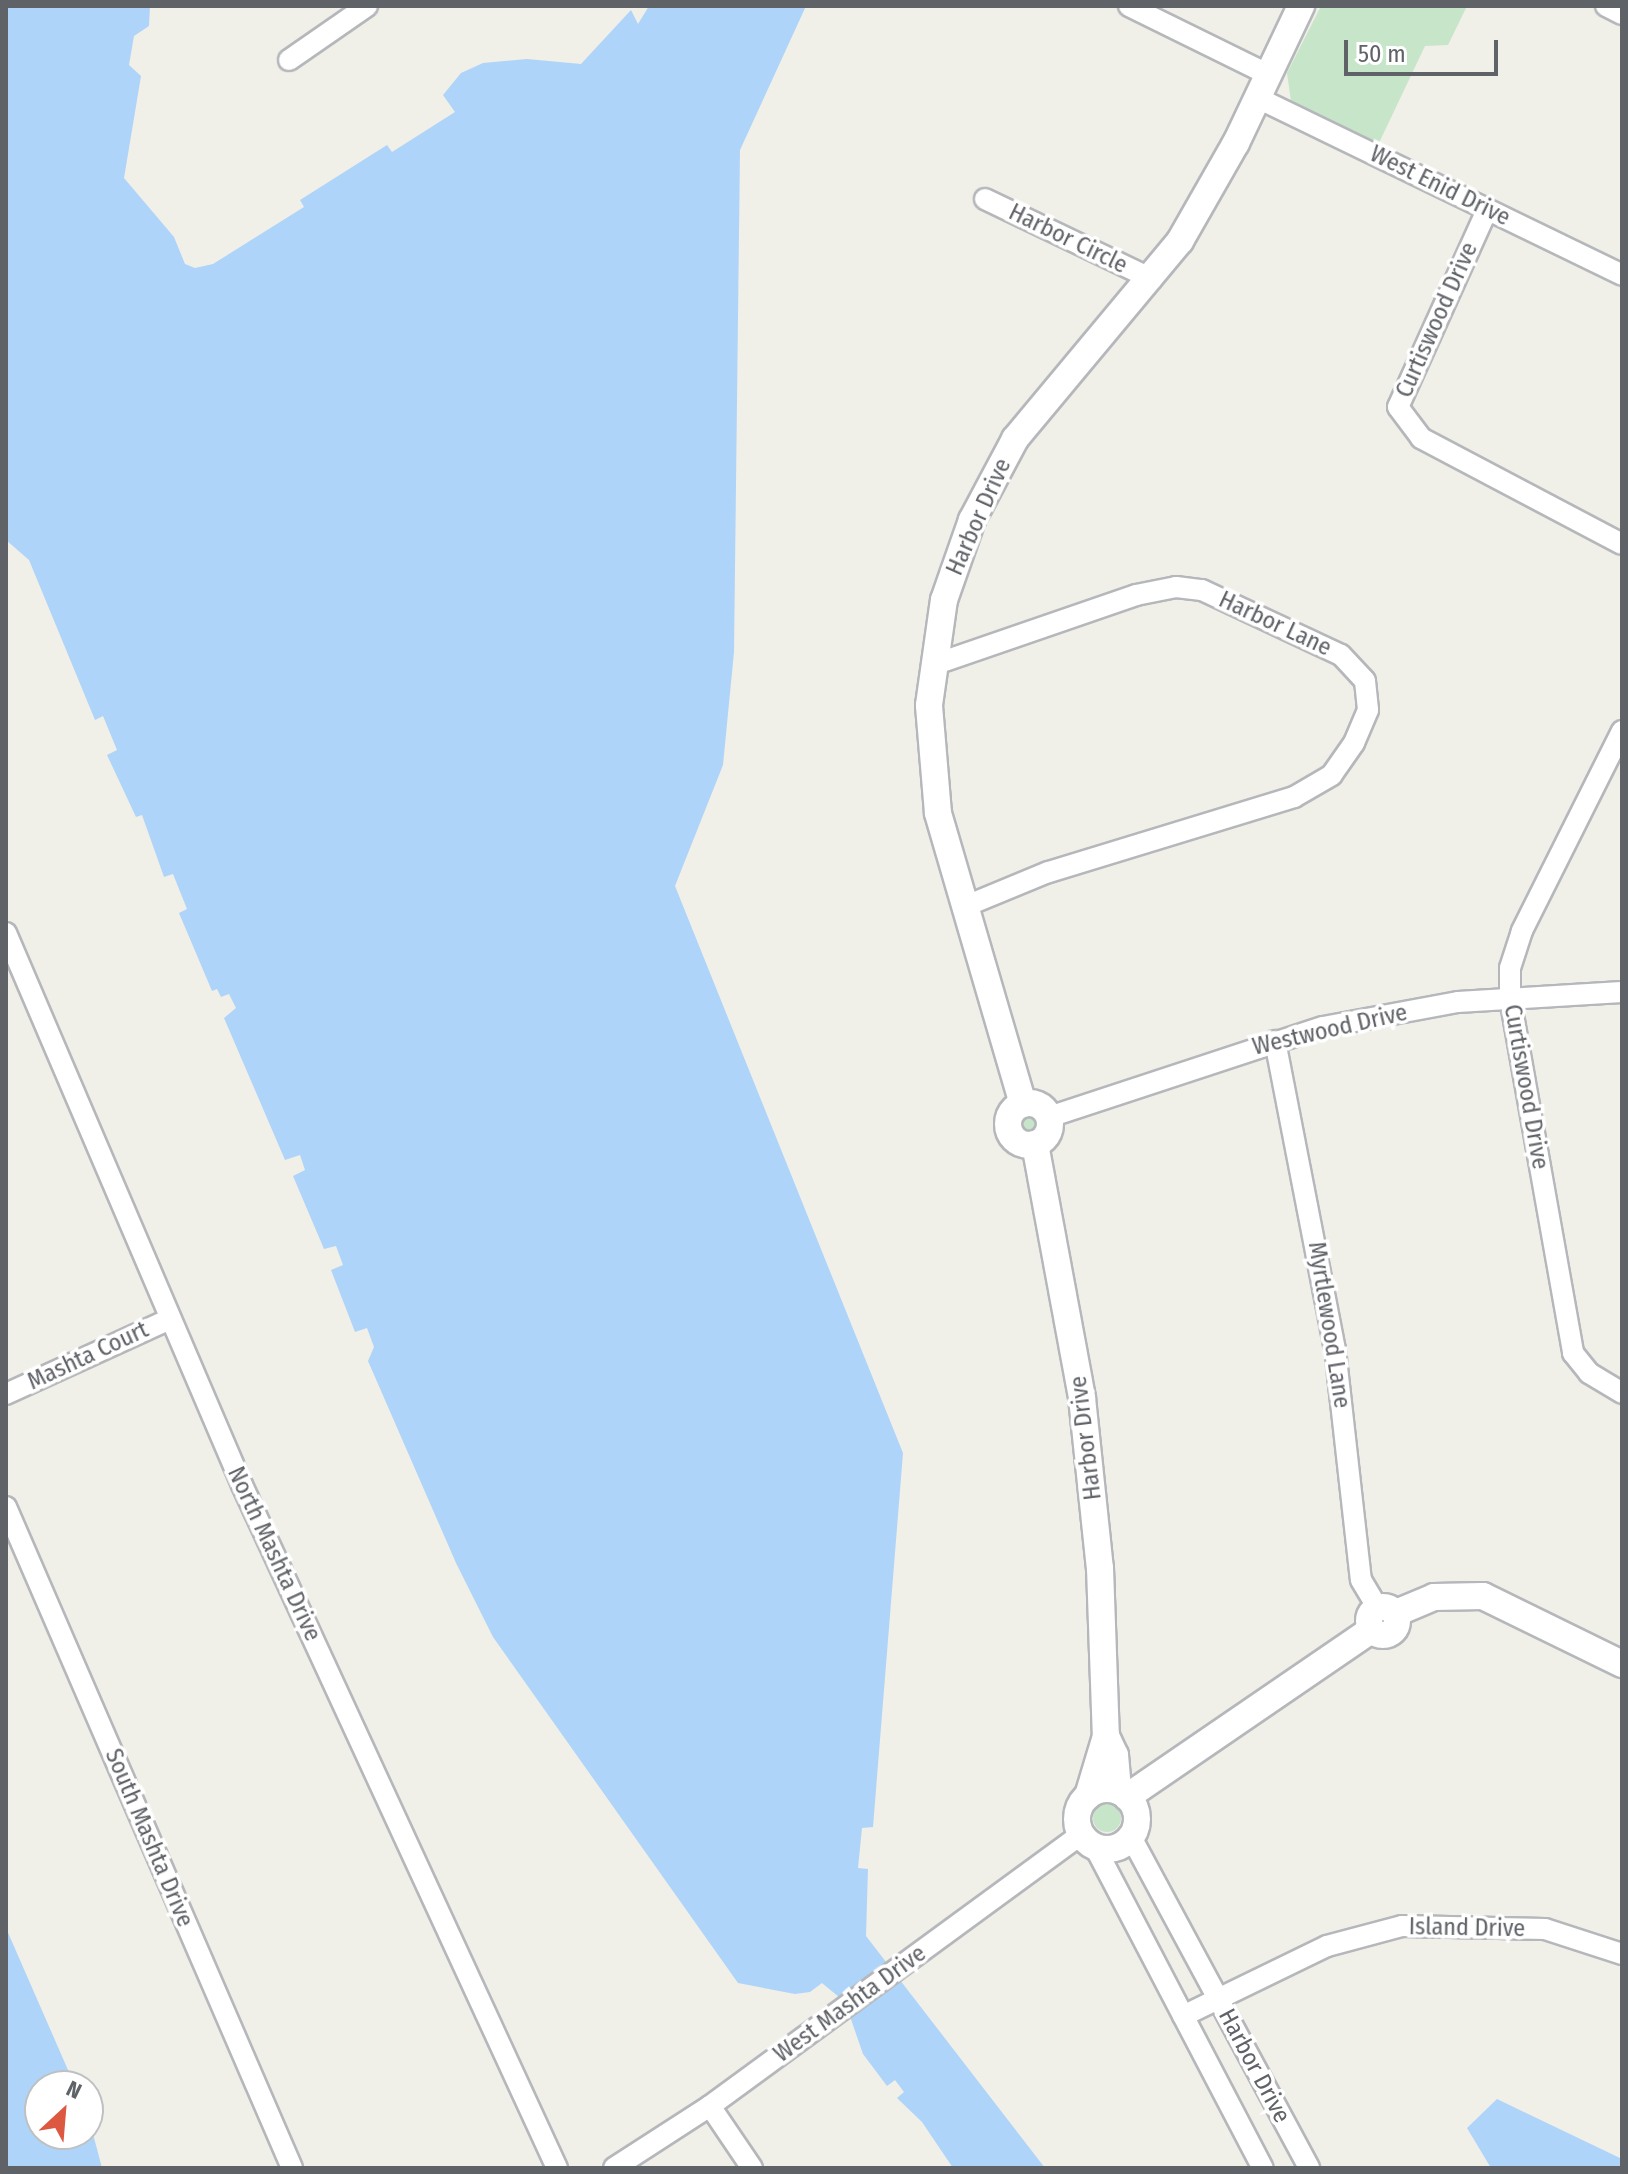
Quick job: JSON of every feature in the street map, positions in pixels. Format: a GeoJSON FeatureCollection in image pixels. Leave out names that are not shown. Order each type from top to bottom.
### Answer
{"type":"FeatureCollection","features":[{"type":"Feature","properties":{"kind":"street"},"geometry":{"type":"LineString","coordinates":[[289,60],[367,6]]}},
{"type":"Feature","properties":{"kind":"street","name":"West Enid Drive"},"geometry":{"type":"LineString","coordinates":[[1129,6],[1263,87],[1487,210],[1622,275]]}},
{"type":"Feature","properties":{"kind":"street","name":"Harbor Drive"},"geometry":{"type":"LineString","coordinates":[[1023,1104],[938,813],[929,752],[933,665],[944,600],[959,551],[1008,451],[1043,399],[1152,279],[1208,195],[1301,6]]}},
{"type":"Feature","properties":{"kind":"street"},"geometry":{"type":"LineString","coordinates":[[1606,6],[1622,14]]}},
{"type":"Feature","properties":{"kind":"street","name":"Harbor Circle"},"geometry":{"type":"LineString","coordinates":[[985,199],[1152,279]]}},
{"type":"Feature","properties":{"kind":"street","name":"Curtiswood Drive"},"geometry":{"type":"LineString","coordinates":[[1487,210],[1398,407],[1421,438],[1622,544]]}},
{"type":"Feature","properties":{"kind":"street","name":"Harbor Lane"},"geometry":{"type":"LineString","coordinates":[[933,665],[1136,595],[1176,587],[1202,590],[1341,655],[1365,681],[1368,710],[1354,743],[1332,775],[1294,797],[1048,872],[966,906]]}},
{"type":"Feature","properties":{"kind":"street","name":"Curtiswood Drive"},"geometry":{"type":"LineString","coordinates":[[1622,731],[1522,931],[1510,968],[1510,998],[1573,1353],[1589,1373],[1622,1393]]}},
{"type":"Feature","properties":{"kind":"street","name":"North Mashta Drive"},"geometry":{"type":"LineString","coordinates":[[6,933],[170,1319],[557,2168]]}},
{"type":"Feature","properties":{"kind":"street","name":"Westwood Drive"},"geometry":{"type":"LineString","coordinates":[[1049,1117],[1275,1041],[1338,1024],[1510,998],[1622,992]]}},
{"type":"Feature","properties":{"kind":"street","name":"Myrtlewood Lane"},"geometry":{"type":"LineString","coordinates":[[1275,1041],[1335,1349],[1361,1580],[1382,1617]]}},
{"type":"Feature","properties":{"kind":"street"},"geometry":{"type":"LineString","coordinates":[[1023,1104],[1036,1104],[1049,1117],[1050,1131],[1035,1144],[1020,1143],[1009,1131],[1009,1116],[1023,1104]]}},
{"type":"Feature","properties":{"kind":"street","name":"Harbor Drive"},"geometry":{"type":"LineString","coordinates":[[1035,1144],[1082,1398],[1100,1568],[1106,1736],[1088,1796]]}},
{"type":"Feature","properties":{"kind":"street","name":"Mashta Court"},"geometry":{"type":"LineString","coordinates":[[6,1394],[170,1319]]}},
{"type":"Feature","properties":{"kind":"street","name":"South Mashta Drive"},"geometry":{"type":"LineString","coordinates":[[6,1507],[292,2168]]}},
{"type":"Feature","properties":{"kind":"street"},"geometry":{"type":"LineString","coordinates":[[1123,1794],[1137,1816],[1131,1837],[1109,1850],[1088,1842],[1077,1814],[1088,1796],[1123,1794],[1382,1617],[1434,1597],[1483,1596],[1622,1664]]}},
{"type":"Feature","properties":{"kind":"street","name":"Harbor Drive"},"geometry":{"type":"LineString","coordinates":[[1106,1736],[1115,1755],[1123,1794]]}},
{"type":"Feature","properties":{"kind":"street","name":"Harbor Drive"},"geometry":{"type":"LineString","coordinates":[[1131,1837],[1309,2168]]}},
{"type":"Feature","properties":{"kind":"street","name":"Harbor Drive"},"geometry":{"type":"LineString","coordinates":[[1088,1842],[1263,2168]]}},
{"type":"Feature","properties":{"kind":"street","name":"West Mashta Drive"},"geometry":{"type":"LineString","coordinates":[[614,2168],[710,2106],[827,2019],[1088,1842]]}},
{"type":"Feature","properties":{"kind":"street","name":"Island Drive"},"geometry":{"type":"LineString","coordinates":[[1183,2016],[1327,1946],[1402,1926],[1545,1929],[1622,1954]]}},
{"type":"Feature","properties":{"kind":"street"},"geometry":{"type":"LineString","coordinates":[[710,2106],[752,2168]]}},
{"type":"Feature","properties":{"kind":"green space"},"geometry":{"type":"Polygon","coordinates":[[[1321,6],[1467,6],[1448,45],[1425,46],[1378,145],[1291,101],[1287,73],[1321,6]]]}},
{"type":"Feature","properties":{"kind":"green space"},"geometry":{"type":"Polygon","coordinates":[[[1029,1112],[1040,1119],[1041,1124],[1034,1135],[1029,1136],[1018,1129],[1017,1124],[1024,1113],[1029,1112]]]}},
{"type":"Feature","properties":{"kind":"green space"},"geometry":{"type":"Polygon","coordinates":[[[1107,1804],[1117,1808],[1121,1818],[1117,1828],[1107,1832],[1097,1828],[1093,1818],[1097,1808],[1107,1804]]]}},
{"type":"Feature","properties":{"kind":"water"},"geometry":{"type":"Polygon","coordinates":[[[6,6],[150,6],[149,26],[134,36],[129,65],[141,76],[124,178],[174,237],[185,264],[195,268],[213,264],[304,207],[300,200],[387,145],[392,152],[455,112],[443,95],[461,73],[483,63],[527,59],[581,64],[631,10],[638,24],[649,6],[806,6],[740,150],[734,652],[723,765],[675,886],[903,1453],[873,1827],[862,1828],[858,1868],[868,1869],[866,1936],[1045,2168],[953,2168],[922,2122],[897,2098],[904,2092],[895,2080],[887,2086],[863,2054],[845,2002],[822,1983],[810,1992],[795,1994],[738,1983],[493,1637],[456,1563],[368,1361],[374,1347],[367,1328],[355,1332],[331,1270],[343,1265],[336,1246],[324,1249],[293,1176],[305,1170],[300,1155],[285,1160],[224,1018],[236,1008],[229,994],[221,997],[217,989],[212,991],[179,913],[187,909],[173,874],[164,877],[142,815],[136,817],[107,755],[117,750],[103,716],[95,720],[29,560],[6,540],[6,6]]]}},
{"type":"Feature","properties":{"kind":"water"},"geometry":{"type":"Polygon","coordinates":[[[6,1928],[68,2070],[24,2070],[24,2150],[97,2150],[102,2168],[6,2168],[6,1928]]]}},
{"type":"Feature","properties":{"kind":"water"},"geometry":{"type":"Polygon","coordinates":[[[1497,2099],[1622,2159],[1622,2168],[1491,2168],[1467,2128],[1497,2099]]]}}]}
